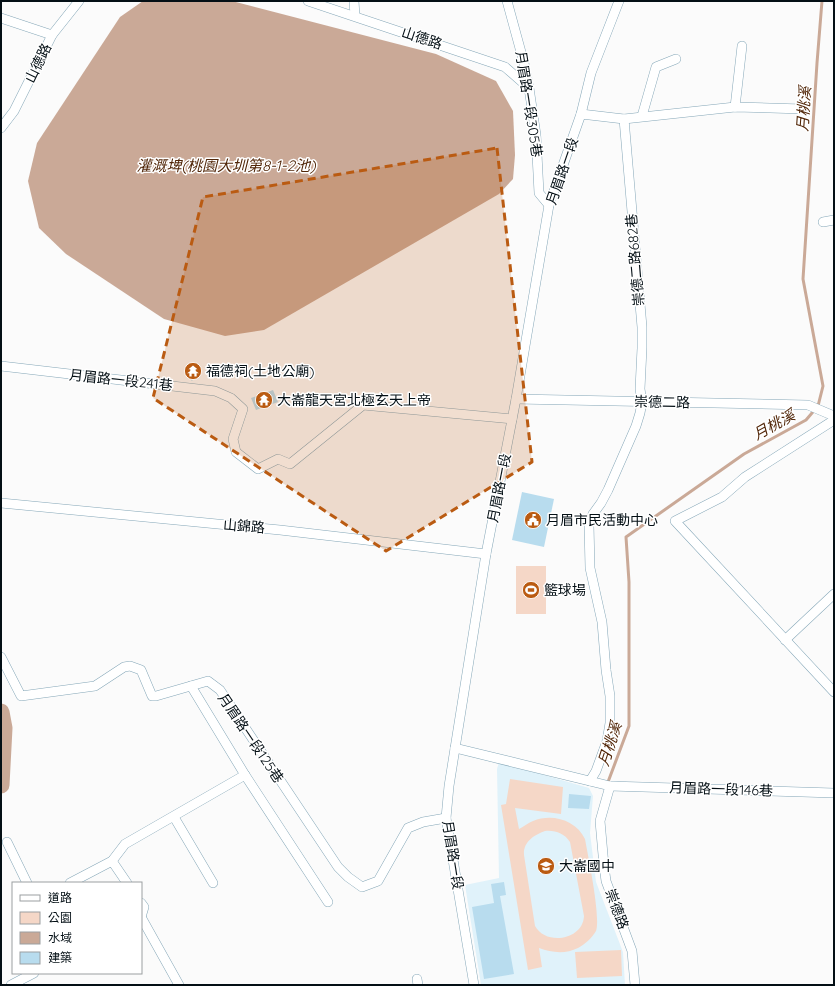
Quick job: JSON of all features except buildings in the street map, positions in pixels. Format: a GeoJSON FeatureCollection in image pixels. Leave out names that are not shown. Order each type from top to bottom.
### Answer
{"type":"FeatureCollection","features":[{"type":"Feature","properties":{"kind":"street","name":"山德路"},"geometry":{"type":"LineString","coordinates":[[1,128],[14,111],[52,35],[79,1]]}},
{"type":"Feature","properties":{"kind":"street","name":"山德路"},"geometry":{"type":"LineString","coordinates":[[308,1],[506,67],[529,88]]}},
{"type":"Feature","properties":{"kind":"street"},"geometry":{"type":"LineString","coordinates":[[354,1],[355,16]]}},
{"type":"Feature","properties":{"kind":"street","name":"月眉路一段305巷"},"geometry":{"type":"LineString","coordinates":[[507,1],[524,63],[529,88],[536,135],[540,193],[549,206]]}},
{"type":"Feature","properties":{"kind":"street","name":"月眉路一段"},"geometry":{"type":"LineString","coordinates":[[474,985],[446,818],[449,786],[486,554],[516,398],[549,206],[581,114],[591,73],[619,1]]}},
{"type":"Feature","properties":{"kind":"street"},"geometry":{"type":"LineString","coordinates":[[1,18],[52,35]]}},
{"type":"Feature","properties":{"kind":"street"},"geometry":{"type":"LineString","coordinates":[[735,107],[742,46]]}},
{"type":"Feature","properties":{"kind":"street"},"geometry":{"type":"LineString","coordinates":[[642,116],[656,67],[676,59]]}},
{"type":"Feature","properties":{"kind":"street"},"geometry":{"type":"LineString","coordinates":[[581,114],[624,119],[735,107],[803,109]]}},
{"type":"Feature","properties":{"kind":"street","name":"崇德二路682巷"},"geometry":{"type":"LineString","coordinates":[[593,781],[607,741],[610,723],[610,696],[602,622],[590,568],[589,525],[593,514],[601,503],[636,426],[642,402],[640,389],[642,327],[624,119]]}},
{"type":"Feature","properties":{"kind":"street"},"geometry":{"type":"LineString","coordinates":[[822,222],[834,220]]}},
{"type":"Feature","properties":{"kind":"street","name":"月眉路一段241巷"},"geometry":{"type":"LineString","coordinates":[[1,366],[215,391],[231,398],[243,409],[233,439],[234,446],[236,452],[258,469],[278,459],[290,464],[362,405],[512,419]]}},
{"type":"Feature","properties":{"kind":"street","name":"崇德二路"},"geometry":{"type":"LineString","coordinates":[[516,398],[808,405],[834,416]]}},
{"type":"Feature","properties":{"kind":"street"},"geometry":{"type":"LineString","coordinates":[[834,420],[745,477],[722,497],[675,521],[834,692]]}},
{"type":"Feature","properties":{"kind":"street","name":"山錦路"},"geometry":{"type":"LineString","coordinates":[[1,503],[280,530],[486,554]]}},
{"type":"Feature","properties":{"kind":"street"},"geometry":{"type":"LineString","coordinates":[[785,640],[834,594]]}},
{"type":"Feature","properties":{"kind":"street","name":"月眉路一段125巷"},"geometry":{"type":"LineString","coordinates":[[1,657],[21,696],[95,686],[124,667],[130,666],[141,670],[152,696],[208,681],[220,690],[338,867],[348,877],[362,887],[378,881],[408,828],[423,822],[446,818]]}},
{"type":"Feature","properties":{"kind":"street"},"geometry":{"type":"LineString","coordinates":[[191,686],[246,775],[328,902]]}},
{"type":"Feature","properties":{"kind":"street"},"geometry":{"type":"LineString","coordinates":[[455,748],[593,781]]}},
{"type":"Feature","properties":{"kind":"street"},"geometry":{"type":"LineString","coordinates":[[72,882],[112,861],[125,844],[246,775]]}},
{"type":"Feature","properties":{"kind":"street","name":"月眉路一段146巷"},"geometry":{"type":"LineString","coordinates":[[593,781],[609,786],[834,793]]}},
{"type":"Feature","properties":{"kind":"street","name":"崇德路"},"geometry":{"type":"LineString","coordinates":[[609,786],[600,822],[604,866],[606,881],[632,951],[635,985]]}},
{"type":"Feature","properties":{"kind":"street"},"geometry":{"type":"LineString","coordinates":[[174,817],[213,883]]}},
{"type":"Feature","properties":{"kind":"street"},"geometry":{"type":"LineString","coordinates":[[7,842],[27,882]]}},
{"type":"Feature","properties":{"kind":"street"},"geometry":{"type":"LineString","coordinates":[[112,861],[126,882]]}},
{"type":"Feature","properties":{"kind":"street"},"geometry":{"type":"LineString","coordinates":[[142,904],[144,907],[142,914]]}},
{"type":"Feature","properties":{"kind":"street"},"geometry":{"type":"LineString","coordinates":[[142,919],[179,985]]}},
{"type":"Feature","properties":{"kind":"street"},"geometry":{"type":"LineString","coordinates":[[11,985],[32,974]]}},
{"type":"Feature","properties":{"kind":"highlighted area"},"geometry":{"type":"Polygon","coordinates":[[[497,148],[532,462],[386,551],[153,398],[203,197],[497,148]]]}},
{"type":"Feature","properties":{"kind":"shaded area","name":"大崙國中"},"geometry":{"type":"Polygon","coordinates":[[[499,762],[589,788],[593,796],[590,833],[596,882],[623,952],[625,985],[481,985],[465,885],[499,878],[497,769],[499,762]]]}},
{"type":"Feature","properties":{"kind":"green space","name":"籃球場"},"geometry":{"type":"Polygon","coordinates":[[[516,566],[546,566],[546,614],[516,614],[516,566]]]}},
{"type":"Feature","properties":{"kind":"green space"},"geometry":{"type":"Polygon","coordinates":[[[510,779],[563,787],[561,814],[515,808],[519,829],[533,821],[548,818],[563,820],[576,827],[585,839],[596,900],[596,931],[586,943],[578,948],[564,952],[554,952],[539,948],[542,967],[528,970],[501,805],[506,804],[510,779]],[[545,831],[533,837],[525,846],[524,855],[535,926],[540,932],[547,936],[563,938],[571,935],[577,930],[582,924],[584,916],[570,842],[562,834],[545,831]]]}},
{"type":"Feature","properties":{"kind":"green space"},"geometry":{"type":"Polygon","coordinates":[[[621,950],[622,976],[577,978],[575,952],[621,950]]]}},
{"type":"Feature","properties":{"kind":"water","name":"灌溉埤(桃園大圳第8-1-2池)"},"geometry":{"type":"Polygon","coordinates":[[[143,1],[232,1],[436,54],[496,81],[513,111],[515,155],[513,179],[499,194],[264,330],[225,336],[164,319],[66,254],[39,228],[28,181],[37,143],[120,17],[143,1]]]}},
{"type":"Feature","properties":{"kind":"waterway","name":"月桃溪"},"geometry":{"type":"LineString","coordinates":[[608,782],[629,726],[629,582],[626,537],[744,454],[806,420],[818,406],[823,386],[803,279],[822,1]]}},
{"type":"Feature","properties":{"kind":"waterway"},"geometry":{"type":"LineString","coordinates":[[1,712],[4,728],[1,785]]}},
{"type":"Feature","properties":{"kind":"place","name":"福德祠(土地公廟)"},"geometry":{"type":"Point","coordinates":[193,371]}},
{"type":"Feature","properties":{"kind":"place","name":"大崙龍天宮北極玄天上帝"},"geometry":{"type":"Point","coordinates":[264,400]}},
{"type":"Feature","properties":{"kind":"place","name":"月眉市民活動中心"},"geometry":{"type":"Point","coordinates":[533,520]}},
{"type":"Feature","properties":{"kind":"place","name":"籃球場"},"geometry":{"type":"Point","coordinates":[531,590]}},
{"type":"Feature","properties":{"kind":"place","name":"大崙國中"},"geometry":{"type":"Point","coordinates":[546,866]}}]}
